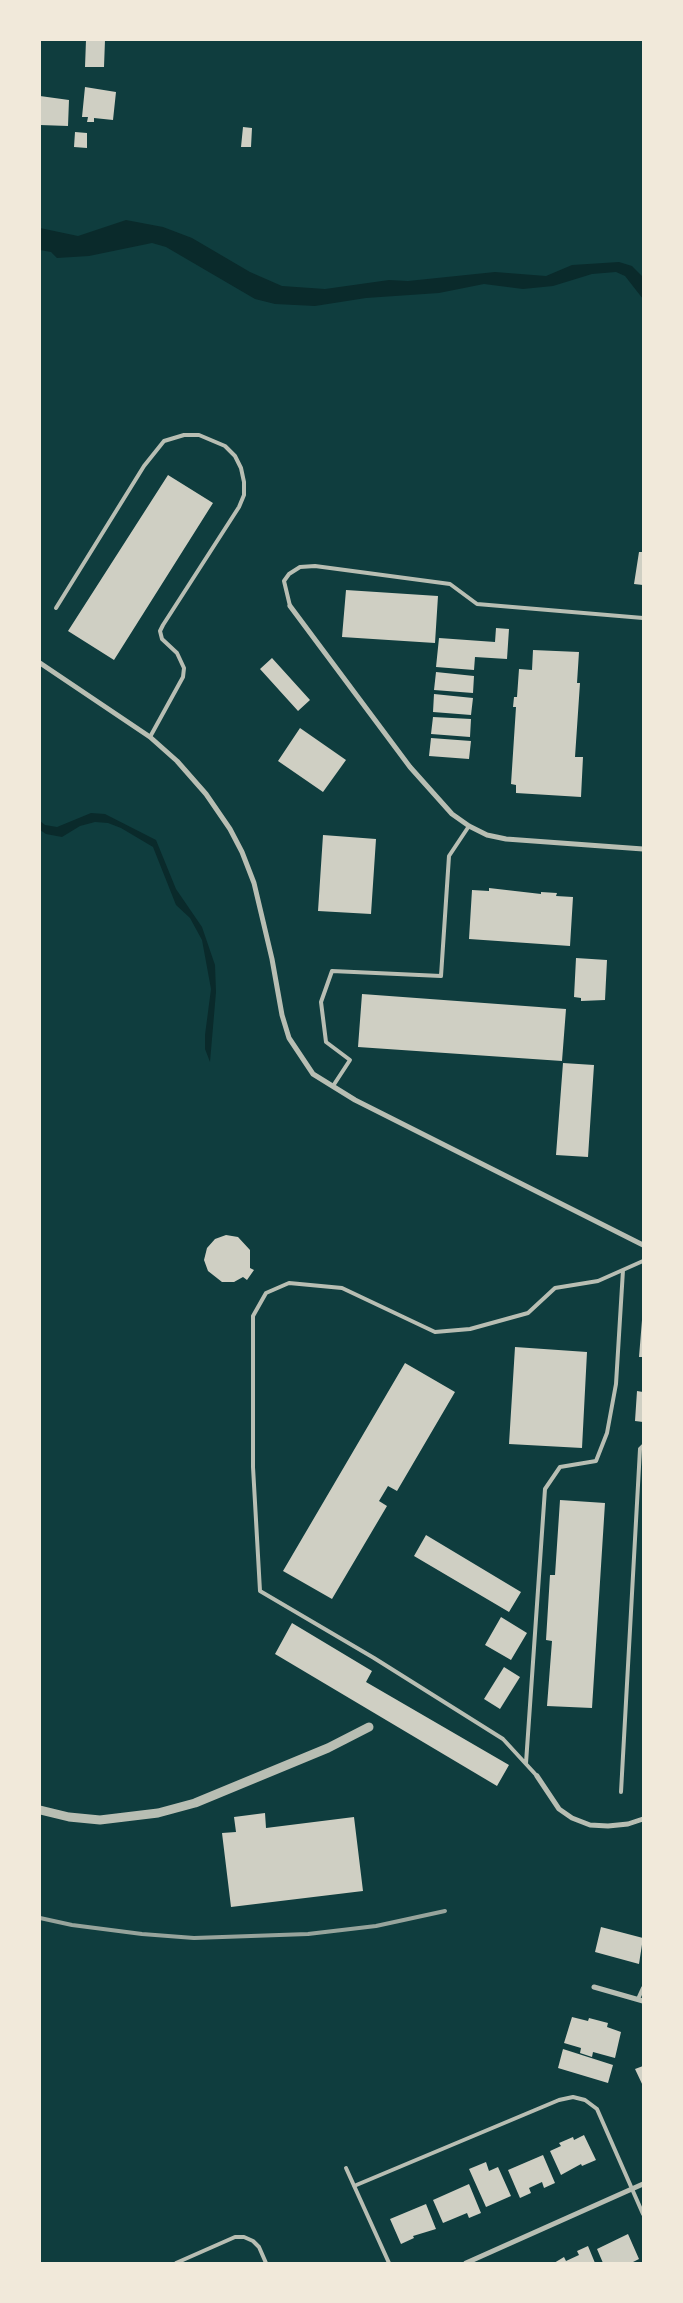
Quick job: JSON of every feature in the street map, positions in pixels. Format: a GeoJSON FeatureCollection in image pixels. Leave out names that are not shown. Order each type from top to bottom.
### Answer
{"type":"FeatureCollection","features":[{"type":"Feature","properties":{"kind":"street"},"geometry":{"type":"LineString","coordinates":[[290,606],[410,767],[452,814],[469,826],[486,835],[506,839],[643,849]]}},
{"type":"Feature","properties":{"kind":"street"},"geometry":{"type":"LineString","coordinates":[[40,663],[150,737],[177,761],[206,794],[242,852],[254,882],[272,959],[282,1016],[289,1038],[313,1074],[355,1100],[643,1246]]}},
{"type":"Feature","properties":{"kind":"street"},"geometry":{"type":"LineString","coordinates":[[40,1810],[69,1817],[100,1820],[158,1813],[195,1803],[328,1748],[369,1727]]}},
{"type":"Feature","properties":{"kind":"street"},"geometry":{"type":"LineString","coordinates":[[537,1776],[559,1809],[572,1818],[590,1825],[608,1826],[628,1824],[643,1819]]}},
{"type":"Feature","properties":{"kind":"street"},"geometry":{"type":"LineString","coordinates":[[594,1987],[641,2000]]}},
{"type":"Feature","properties":{"kind":"street"},"geometry":{"type":"LineString","coordinates":[[466,2263],[643,2184]]}},
{"type":"Feature","properties":{"kind":"lane"},"geometry":{"type":"LineString","coordinates":[[56,608],[144,466],[164,441],[184,435],[199,435],[225,446],[235,456],[242,468],[244,482],[244,495],[240,507],[163,624],[160,632],[162,639],[178,653],[184,668],[184,677],[150,737]]}},
{"type":"Feature","properties":{"kind":"lane"},"geometry":{"type":"LineString","coordinates":[[290,606],[284,581],[289,574],[300,567],[315,566],[450,584],[476,604],[643,618]]}},
{"type":"Feature","properties":{"kind":"lane"},"geometry":{"type":"LineString","coordinates":[[334,1086],[350,1060],[326,1042],[321,1002],[332,971],[441,976],[449,856],[469,826]]}},
{"type":"Feature","properties":{"kind":"lane"},"geometry":{"type":"LineString","coordinates":[[537,1776],[503,1739],[374,1658],[260,1591],[253,1467],[253,1316],[266,1292],[289,1282],[342,1288],[435,1332],[470,1329],[528,1313],[555,1288],[598,1281],[643,1261]]}},
{"type":"Feature","properties":{"kind":"lane"},"geometry":{"type":"LineString","coordinates":[[526,1763],[545,1489],[560,1468],[596,1461],[607,1432],[616,1384],[623,1270]]}},
{"type":"Feature","properties":{"kind":"lane"},"geometry":{"type":"LineString","coordinates":[[621,1792],[640,1449],[643,1446]]}},
{"type":"Feature","properties":{"kind":"lane"},"geometry":{"type":"LineString","coordinates":[[641,2000],[643,1988]]}},
{"type":"Feature","properties":{"kind":"lane"},"geometry":{"type":"LineString","coordinates":[[354,2186],[559,2100],[574,2097],[585,2100],[597,2109],[643,2214]]}},
{"type":"Feature","properties":{"kind":"lane"},"geometry":{"type":"LineString","coordinates":[[346,2168],[389,2263]]}},
{"type":"Feature","properties":{"kind":"lane"},"geometry":{"type":"LineString","coordinates":[[176,2263],[235,2237],[244,2237],[253,2241],[259,2247],[266,2263]]}},
{"type":"Feature","properties":{"kind":"water"},"geometry":{"type":"Polygon","coordinates":[[[126,220],[163,227],[192,238],[250,272],[282,286],[325,289],[389,280],[408,281],[495,272],[546,276],[572,265],[619,262],[632,266],[643,277],[643,299],[625,276],[616,272],[592,274],[553,286],[523,289],[484,284],[439,293],[366,298],[315,306],[275,304],[255,299],[166,247],[152,243],[89,256],[57,258],[51,252],[40,250],[40,228],[78,236],[126,220]]]}},
{"type":"Feature","properties":{"kind":"water"},"geometry":{"type":"Polygon","coordinates":[[[91,813],[105,814],[156,840],[176,889],[202,927],[215,965],[216,992],[210,1062],[205,1049],[205,1035],[211,989],[202,940],[190,918],[176,905],[153,847],[121,828],[108,823],[95,822],[80,826],[62,837],[46,834],[40,830],[40,821],[45,825],[57,827],[91,813]]]}},
{"type":"Feature","properties":{"kind":"building"},"geometry":{"type":"Polygon","coordinates":[[[86,40],[105,40],[104,67],[85,67],[86,40]]]}},
{"type":"Feature","properties":{"kind":"building"},"geometry":{"type":"Polygon","coordinates":[[[85,87],[116,92],[113,120],[94,118],[94,122],[87,122],[88,117],[82,117],[85,87]]]}},
{"type":"Feature","properties":{"kind":"building"},"geometry":{"type":"Polygon","coordinates":[[[40,96],[69,100],[68,126],[40,125],[40,96]]]}},
{"type":"Feature","properties":{"kind":"building"},"geometry":{"type":"Polygon","coordinates":[[[243,127],[252,128],[251,147],[241,147],[243,127]]]}},
{"type":"Feature","properties":{"kind":"building"},"geometry":{"type":"Polygon","coordinates":[[[75,132],[87,133],[87,148],[74,147],[75,132]]]}},
{"type":"Feature","properties":{"kind":"building"},"geometry":{"type":"Polygon","coordinates":[[[168,475],[213,503],[114,660],[68,631],[168,475]]]}},
{"type":"Feature","properties":{"kind":"building"},"geometry":{"type":"Polygon","coordinates":[[[639,552],[643,552],[643,585],[634,584],[639,552]]]}},
{"type":"Feature","properties":{"kind":"building"},"geometry":{"type":"Polygon","coordinates":[[[346,590],[438,596],[435,643],[342,637],[346,590]]]}},
{"type":"Feature","properties":{"kind":"building"},"geometry":{"type":"Polygon","coordinates":[[[496,628],[509,629],[507,659],[475,657],[474,670],[436,667],[439,638],[495,642],[496,628]]]}},
{"type":"Feature","properties":{"kind":"building"},"geometry":{"type":"Polygon","coordinates":[[[533,650],[579,652],[577,683],[580,683],[575,757],[583,757],[581,797],[516,793],[516,785],[511,784],[516,707],[513,707],[514,697],[517,697],[519,669],[532,670],[533,650]]]}},
{"type":"Feature","properties":{"kind":"building"},"geometry":{"type":"Polygon","coordinates":[[[272,658],[310,700],[298,711],[260,669],[272,658]]]}},
{"type":"Feature","properties":{"kind":"building"},"geometry":{"type":"Polygon","coordinates":[[[436,672],[474,676],[473,693],[434,690],[436,672]]]}},
{"type":"Feature","properties":{"kind":"building"},"geometry":{"type":"Polygon","coordinates":[[[434,694],[473,698],[471,715],[433,712],[434,694]]]}},
{"type":"Feature","properties":{"kind":"building"},"geometry":{"type":"Polygon","coordinates":[[[433,717],[471,719],[470,737],[431,734],[433,717]]]}},
{"type":"Feature","properties":{"kind":"building"},"geometry":{"type":"Polygon","coordinates":[[[300,728],[346,760],[323,792],[278,761],[300,728]]]}},
{"type":"Feature","properties":{"kind":"building"},"geometry":{"type":"Polygon","coordinates":[[[431,738],[471,741],[469,759],[429,756],[431,738]]]}},
{"type":"Feature","properties":{"kind":"building"},"geometry":{"type":"Polygon","coordinates":[[[323,835],[376,839],[371,914],[318,911],[323,835]]]}},
{"type":"Feature","properties":{"kind":"building"},"geometry":{"type":"Polygon","coordinates":[[[489,888],[541,894],[541,892],[557,893],[556,896],[573,897],[570,946],[469,939],[472,890],[489,891],[489,888]]]}},
{"type":"Feature","properties":{"kind":"building"},"geometry":{"type":"Polygon","coordinates":[[[576,958],[607,960],[605,1000],[581,1001],[581,998],[574,997],[576,958]]]}},
{"type":"Feature","properties":{"kind":"building"},"geometry":{"type":"Polygon","coordinates":[[[362,994],[566,1009],[562,1061],[358,1047],[362,994]]]}},
{"type":"Feature","properties":{"kind":"building"},"geometry":{"type":"Polygon","coordinates":[[[563,1063],[594,1065],[588,1157],[556,1155],[563,1063]]]}},
{"type":"Feature","properties":{"kind":"building"},"geometry":{"type":"Polygon","coordinates":[[[226,1235],[238,1237],[250,1250],[250,1268],[254,1270],[247,1280],[243,1277],[234,1282],[222,1282],[208,1271],[204,1260],[207,1248],[215,1239],[226,1235]]]}},
{"type":"Feature","properties":{"kind":"building"},"geometry":{"type":"Polygon","coordinates":[[[642,1320],[643,1357],[639,1357],[642,1320]]]}},
{"type":"Feature","properties":{"kind":"building"},"geometry":{"type":"Polygon","coordinates":[[[515,1347],[587,1352],[582,1448],[509,1444],[515,1347]]]}},
{"type":"Feature","properties":{"kind":"building"},"geometry":{"type":"Polygon","coordinates":[[[405,1363],[455,1392],[397,1491],[388,1486],[379,1501],[387,1506],[332,1599],[283,1571],[405,1363]]]}},
{"type":"Feature","properties":{"kind":"building"},"geometry":{"type":"Polygon","coordinates":[[[637,1391],[643,1392],[643,1422],[635,1421],[637,1391]]]}},
{"type":"Feature","properties":{"kind":"building"},"geometry":{"type":"Polygon","coordinates":[[[560,1500],[605,1503],[592,1708],[547,1706],[552,1641],[546,1640],[550,1575],[555,1575],[560,1500]]]}},
{"type":"Feature","properties":{"kind":"building"},"geometry":{"type":"Polygon","coordinates":[[[426,1535],[521,1592],[509,1612],[414,1556],[426,1535]]]}},
{"type":"Feature","properties":{"kind":"building"},"geometry":{"type":"Polygon","coordinates":[[[501,1617],[527,1633],[511,1660],[485,1645],[501,1617]]]}},
{"type":"Feature","properties":{"kind":"building"},"geometry":{"type":"Polygon","coordinates":[[[292,1623],[372,1671],[366,1682],[509,1765],[497,1786],[275,1654],[292,1623]]]}},
{"type":"Feature","properties":{"kind":"building"},"geometry":{"type":"Polygon","coordinates":[[[504,1667],[520,1677],[500,1709],[484,1699],[504,1667]]]}},
{"type":"Feature","properties":{"kind":"building"},"geometry":{"type":"Polygon","coordinates":[[[265,1813],[266,1828],[354,1817],[363,1891],[231,1907],[222,1833],[236,1832],[234,1817],[265,1813]]]}},
{"type":"Feature","properties":{"kind":"building"},"geometry":{"type":"Polygon","coordinates":[[[601,1927],[643,1938],[639,1964],[595,1952],[601,1927]]]}},
{"type":"Feature","properties":{"kind":"building"},"geometry":{"type":"Polygon","coordinates":[[[572,2017],[588,2021],[589,2018],[608,2023],[607,2027],[621,2032],[615,2058],[593,2052],[592,2057],[580,2053],[581,2048],[564,2043],[572,2017]]]}},
{"type":"Feature","properties":{"kind":"building"},"geometry":{"type":"Polygon","coordinates":[[[563,2049],[613,2065],[608,2083],[558,2068],[563,2049]]]}},
{"type":"Feature","properties":{"kind":"building"},"geometry":{"type":"Polygon","coordinates":[[[643,2066],[643,2086],[635,2069],[643,2066]]]}},
{"type":"Feature","properties":{"kind":"building"},"geometry":{"type":"Polygon","coordinates":[[[584,2135],[596,2160],[582,2166],[581,2164],[561,2175],[550,2151],[561,2146],[559,2143],[573,2137],[574,2140],[584,2135]]]}},
{"type":"Feature","properties":{"kind":"building"},"geometry":{"type":"Polygon","coordinates":[[[543,2155],[555,2183],[544,2188],[542,2182],[529,2188],[531,2193],[520,2198],[508,2170],[543,2155]]]}},
{"type":"Feature","properties":{"kind":"building"},"geometry":{"type":"Polygon","coordinates":[[[486,2162],[489,2171],[498,2167],[511,2196],[486,2207],[469,2169],[486,2162]]]}},
{"type":"Feature","properties":{"kind":"building"},"geometry":{"type":"Polygon","coordinates":[[[469,2184],[481,2213],[469,2218],[467,2213],[443,2223],[433,2200],[469,2184]]]}},
{"type":"Feature","properties":{"kind":"building"},"geometry":{"type":"Polygon","coordinates":[[[426,2204],[436,2229],[413,2236],[414,2238],[401,2244],[390,2219],[426,2204]]]}},
{"type":"Feature","properties":{"kind":"building"},"geometry":{"type":"Polygon","coordinates":[[[628,2234],[639,2259],[631,2263],[603,2263],[597,2249],[628,2234]]]}},
{"type":"Feature","properties":{"kind":"building"},"geometry":{"type":"Polygon","coordinates":[[[588,2246],[595,2263],[554,2263],[564,2257],[566,2261],[579,2255],[577,2251],[588,2246]]]}},
{"type":"Feature","properties":{"kind":"railway"},"geometry":{"type":"LineString","coordinates":[[40,1918],[72,1925],[142,1934],[194,1938],[308,1934],[376,1926],[445,1911]]}}]}
